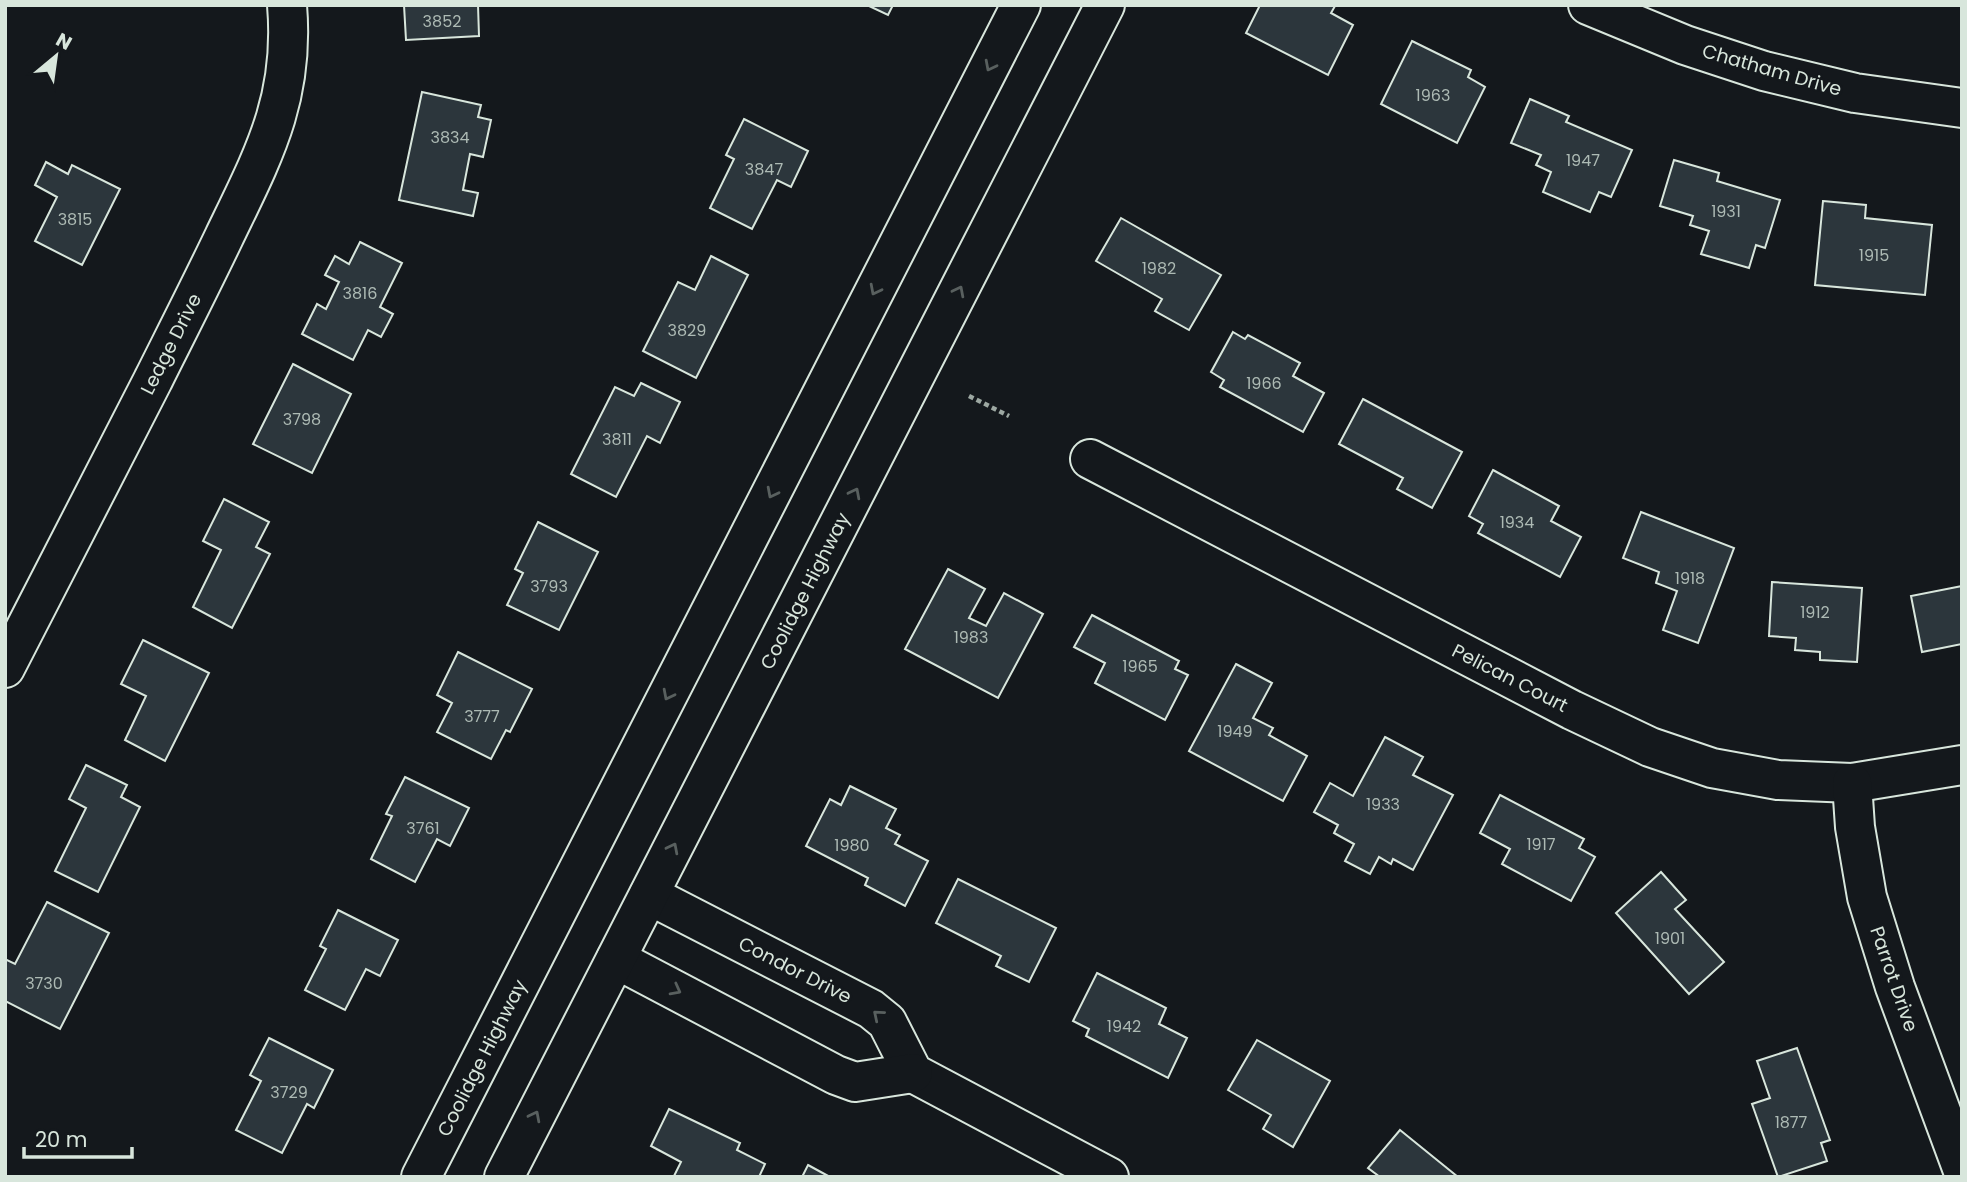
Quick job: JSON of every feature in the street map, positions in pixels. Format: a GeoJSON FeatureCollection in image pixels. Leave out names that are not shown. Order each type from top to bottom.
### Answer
{"type":"FeatureCollection","features":[{"type":"Feature","properties":{"kind":"street","name":"Ledge Drive"},"geometry":{"type":"LineString","coordinates":[[5,668],[18,612],[191,305],[266,151],[279,112],[286,78],[288,5]]}},
{"type":"Feature","properties":{"kind":"street","name":"Coolidge Highway"},"geometry":{"type":"LineString","coordinates":[[421,1177],[1021,5]]}},
{"type":"Feature","properties":{"kind":"street","name":"Coolidge Highway"},"geometry":{"type":"LineString","coordinates":[[504,1177],[1105,5]]}},
{"type":"Feature","properties":{"kind":"street","name":"Chatham Drive"},"geometry":{"type":"LineString","coordinates":[[1588,5],[1685,45],[1765,71],[1855,93],[1962,108]]}},
{"type":"Feature","properties":{"kind":"street","name":"Pelican Court"},"geometry":{"type":"LineString","coordinates":[[1090,459],[1650,747],[1712,768],[1778,780],[1852,783],[1962,765]]}},
{"type":"Feature","properties":{"kind":"street","name":"Parrot Drive"},"geometry":{"type":"LineString","coordinates":[[1852,783],[1855,827],[1867,897],[1895,986],[1962,1168]]}},
{"type":"Feature","properties":{"kind":"street","name":"Condor Drive"},"geometry":{"type":"LineString","coordinates":[[649,895],[871,1009],[887,1022],[913,1073]]}},
{"type":"Feature","properties":{"kind":"street"},"geometry":{"type":"LineString","coordinates":[[616,959],[836,1075],[855,1082],[913,1073],[1110,1177]]}},
{"type":"Feature","properties":{"kind":"path"},"geometry":{"type":"LineString","coordinates":[[969,396],[1009,416]]}},
{"type":"Feature","properties":{"kind":"building"},"geometry":{"type":"Polygon","coordinates":[[[404,5],[478,5],[479,36],[406,40],[404,5]]]}},
{"type":"Feature","properties":{"kind":"building"},"geometry":{"type":"Polygon","coordinates":[[[867,5],[893,5],[888,15],[867,5]]]}},
{"type":"Feature","properties":{"kind":"building"},"geometry":{"type":"Polygon","coordinates":[[[1260,5],[1335,6],[1331,13],[1353,25],[1328,75],[1246,33],[1260,5]]]}},
{"type":"Feature","properties":{"kind":"building"},"geometry":{"type":"Polygon","coordinates":[[[1412,41],[1471,70],[1468,77],[1485,87],[1457,143],[1381,104],[1412,41]]]}},
{"type":"Feature","properties":{"kind":"building"},"geometry":{"type":"Polygon","coordinates":[[[422,92],[481,105],[478,117],[491,120],[483,157],[470,154],[463,190],[478,193],[473,216],[399,200],[422,92]]]}},
{"type":"Feature","properties":{"kind":"building"},"geometry":{"type":"Polygon","coordinates":[[[1530,99],[1569,116],[1566,122],[1632,150],[1611,197],[1599,192],[1590,212],[1543,192],[1551,172],[1536,165],[1541,155],[1511,143],[1530,99]]]}},
{"type":"Feature","properties":{"kind":"building"},"geometry":{"type":"Polygon","coordinates":[[[744,119],[808,151],[791,187],[777,180],[752,229],[710,208],[734,159],[726,155],[744,119]]]}},
{"type":"Feature","properties":{"kind":"building"},"geometry":{"type":"Polygon","coordinates":[[[1674,160],[1719,173],[1717,181],[1780,200],[1765,248],[1756,245],[1749,268],[1701,254],[1709,231],[1690,225],[1693,216],[1660,206],[1674,160]]]}},
{"type":"Feature","properties":{"kind":"building"},"geometry":{"type":"Polygon","coordinates":[[[46,162],[68,174],[72,165],[120,189],[82,265],[35,241],[57,197],[35,185],[46,162]]]}},
{"type":"Feature","properties":{"kind":"building"},"geometry":{"type":"Polygon","coordinates":[[[1823,201],[1866,205],[1865,218],[1932,225],[1925,295],[1815,285],[1823,201]]]}},
{"type":"Feature","properties":{"kind":"building"},"geometry":{"type":"Polygon","coordinates":[[[1121,218],[1221,275],[1189,330],[1155,311],[1162,299],[1096,261],[1121,218]]]}},
{"type":"Feature","properties":{"kind":"building"},"geometry":{"type":"Polygon","coordinates":[[[360,242],[402,263],[380,307],[393,314],[381,337],[368,330],[353,360],[302,334],[317,304],[326,309],[339,282],[325,275],[335,256],[349,264],[360,242]]]}},
{"type":"Feature","properties":{"kind":"building"},"geometry":{"type":"Polygon","coordinates":[[[711,256],[748,275],[696,378],[643,351],[678,282],[695,290],[711,256]]]}},
{"type":"Feature","properties":{"kind":"building"},"geometry":{"type":"Polygon","coordinates":[[[1233,332],[1245,339],[1248,335],[1300,363],[1293,376],[1324,393],[1303,432],[1220,387],[1224,380],[1211,372],[1233,332]]]}},
{"type":"Feature","properties":{"kind":"building"},"geometry":{"type":"Polygon","coordinates":[[[293,364],[351,394],[312,473],[253,444],[293,364]]]}},
{"type":"Feature","properties":{"kind":"building"},"geometry":{"type":"Polygon","coordinates":[[[641,383],[680,402],[660,443],[647,436],[616,497],[571,474],[615,387],[634,396],[641,383]]]}},
{"type":"Feature","properties":{"kind":"building"},"geometry":{"type":"Polygon","coordinates":[[[1363,399],[1462,452],[1432,508],[1397,489],[1403,478],[1339,444],[1363,399]]]}},
{"type":"Feature","properties":{"kind":"building"},"geometry":{"type":"Polygon","coordinates":[[[1493,470],[1559,506],[1551,521],[1581,537],[1560,577],[1478,533],[1483,524],[1469,516],[1493,470]]]}},
{"type":"Feature","properties":{"kind":"building"},"geometry":{"type":"Polygon","coordinates":[[[224,499],[269,522],[256,547],[270,554],[232,628],[193,607],[221,550],[203,541],[224,499]]]}},
{"type":"Feature","properties":{"kind":"building"},"geometry":{"type":"Polygon","coordinates":[[[1641,512],[1734,548],[1698,643],[1663,630],[1677,591],[1656,583],[1659,572],[1623,558],[1641,512]]]}},
{"type":"Feature","properties":{"kind":"building"},"geometry":{"type":"Polygon","coordinates":[[[538,522],[598,552],[559,630],[507,605],[523,573],[515,569],[538,522]]]}},
{"type":"Feature","properties":{"kind":"building"},"geometry":{"type":"Polygon","coordinates":[[[948,569],[985,589],[969,618],[986,626],[1004,593],[1043,614],[998,698],[905,649],[948,569]]]}},
{"type":"Feature","properties":{"kind":"building"},"geometry":{"type":"Polygon","coordinates":[[[1772,582],[1862,588],[1857,662],[1820,660],[1820,652],[1795,650],[1796,638],[1769,636],[1772,582]]]}},
{"type":"Feature","properties":{"kind":"building"},"geometry":{"type":"Polygon","coordinates":[[[1962,586],[1962,644],[1922,652],[1911,596],[1962,586]]]}},
{"type":"Feature","properties":{"kind":"building"},"geometry":{"type":"Polygon","coordinates":[[[1092,615],[1179,661],[1175,669],[1188,675],[1165,720],[1095,683],[1105,663],[1074,647],[1092,615]]]}},
{"type":"Feature","properties":{"kind":"building"},"geometry":{"type":"Polygon","coordinates":[[[143,640],[209,673],[165,761],[125,740],[146,696],[121,684],[143,640]]]}},
{"type":"Feature","properties":{"kind":"building"},"geometry":{"type":"Polygon","coordinates":[[[458,652],[532,689],[510,732],[506,730],[491,759],[437,732],[452,703],[437,695],[458,652]]]}},
{"type":"Feature","properties":{"kind":"building"},"geometry":{"type":"Polygon","coordinates":[[[1236,664],[1272,683],[1253,718],[1273,728],[1269,735],[1307,756],[1283,801],[1189,751],[1236,664]]]}},
{"type":"Feature","properties":{"kind":"building"},"geometry":{"type":"Polygon","coordinates":[[[1385,737],[1423,757],[1413,775],[1453,795],[1413,870],[1393,859],[1391,864],[1379,857],[1370,874],[1345,861],[1354,844],[1334,833],[1338,825],[1314,812],[1330,783],[1353,796],[1385,737]]]}},
{"type":"Feature","properties":{"kind":"building"},"geometry":{"type":"Polygon","coordinates":[[[86,765],[127,785],[121,797],[140,807],[98,892],[55,871],[86,808],[69,799],[86,765]]]}},
{"type":"Feature","properties":{"kind":"building"},"geometry":{"type":"Polygon","coordinates":[[[405,777],[469,808],[450,846],[437,839],[415,882],[371,859],[392,816],[386,814],[405,777]]]}},
{"type":"Feature","properties":{"kind":"building"},"geometry":{"type":"Polygon","coordinates":[[[850,786],[896,809],[886,828],[900,835],[895,844],[928,861],[905,906],[865,885],[868,878],[806,846],[830,799],[841,805],[850,786]]]}},
{"type":"Feature","properties":{"kind":"building"},"geometry":{"type":"Polygon","coordinates":[[[1500,795],[1584,839],[1579,848],[1595,857],[1571,901],[1502,864],[1510,849],[1480,833],[1500,795]]]}},
{"type":"Feature","properties":{"kind":"building"},"geometry":{"type":"Polygon","coordinates":[[[1661,872],[1686,900],[1675,909],[1724,962],[1689,994],[1616,913],[1661,872]]]}},
{"type":"Feature","properties":{"kind":"building"},"geometry":{"type":"Polygon","coordinates":[[[958,879],[1056,928],[1029,982],[996,966],[1001,956],[936,923],[958,879]]]}},
{"type":"Feature","properties":{"kind":"building"},"geometry":{"type":"Polygon","coordinates":[[[47,902],[109,933],[60,1029],[5,1001],[5,959],[15,964],[47,902]]]}},
{"type":"Feature","properties":{"kind":"building"},"geometry":{"type":"Polygon","coordinates":[[[338,910],[398,940],[380,976],[366,969],[345,1010],[305,990],[326,949],[320,946],[338,910]]]}},
{"type":"Feature","properties":{"kind":"building"},"geometry":{"type":"Polygon","coordinates":[[[1097,973],[1166,1008],[1159,1024],[1187,1038],[1168,1078],[1086,1036],[1089,1029],[1073,1021],[1097,973]]]}},
{"type":"Feature","properties":{"kind":"building"},"geometry":{"type":"Polygon","coordinates":[[[269,1038],[333,1070],[314,1108],[307,1104],[282,1153],[236,1130],[261,1081],[250,1075],[269,1038]]]}},
{"type":"Feature","properties":{"kind":"building"},"geometry":{"type":"Polygon","coordinates":[[[1257,1040],[1330,1081],[1293,1147],[1263,1129],[1271,1115],[1228,1090],[1257,1040]]]}},
{"type":"Feature","properties":{"kind":"building"},"geometry":{"type":"Polygon","coordinates":[[[1797,1048],[1830,1140],[1821,1143],[1827,1161],[1778,1177],[1752,1104],[1770,1098],[1757,1061],[1797,1048]]]}},
{"type":"Feature","properties":{"kind":"building"},"geometry":{"type":"Polygon","coordinates":[[[669,1109],[740,1143],[737,1150],[765,1164],[759,1177],[674,1176],[681,1162],[651,1146],[669,1109]]]}},
{"type":"Feature","properties":{"kind":"building"},"geometry":{"type":"Polygon","coordinates":[[[1400,1130],[1458,1177],[1380,1177],[1368,1168],[1400,1130]]]}},
{"type":"Feature","properties":{"kind":"building"},"geometry":{"type":"Polygon","coordinates":[[[808,1165],[830,1177],[802,1177],[808,1165]]]}}]}
